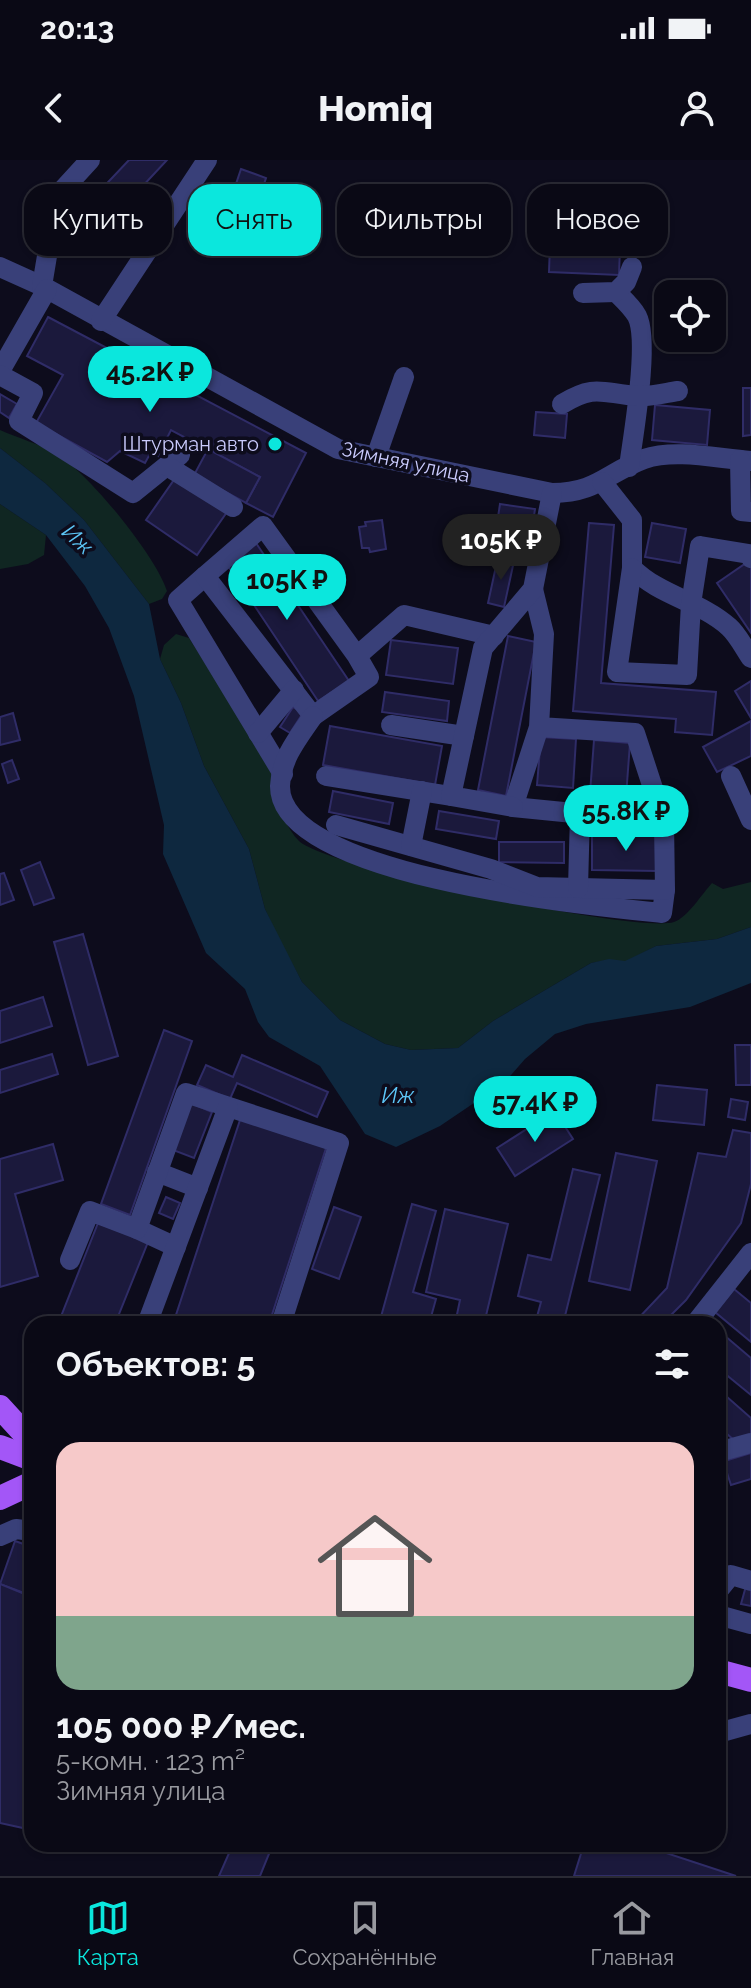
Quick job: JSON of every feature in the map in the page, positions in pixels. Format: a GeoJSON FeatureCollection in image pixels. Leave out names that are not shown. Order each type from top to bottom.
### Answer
{"type":"FeatureCollection","features":[{"type":"Feature","properties":{"kind":"main road"},"geometry":{"type":"LineString","coordinates":[[0,1407],[24,1433]]}},
{"type":"Feature","properties":{"kind":"main road"},"geometry":{"type":"LineString","coordinates":[[0,1447],[24,1456]]}},
{"type":"Feature","properties":{"kind":"main road"},"geometry":{"type":"LineString","coordinates":[[0,1498],[24,1487]]}},
{"type":"Feature","properties":{"kind":"main road"},"geometry":{"type":"LineString","coordinates":[[726,1673],[751,1680]]}},
{"type":"Feature","properties":{"kind":"street"},"geometry":{"type":"LineString","coordinates":[[90,160],[57,196],[44,288],[0,373],[33,393],[19,421],[133,493],[174,461],[233,507]]}},
{"type":"Feature","properties":{"kind":"street"},"geometry":{"type":"LineString","coordinates":[[101,321],[207,160]]}},
{"type":"Feature","properties":{"kind":"street","name":"Зимняя улица"},"geometry":{"type":"LineString","coordinates":[[0,267],[338,449],[552,493],[578,493],[646,459],[669,455],[746,460]]}},
{"type":"Feature","properties":{"kind":"street"},"geometry":{"type":"LineString","coordinates":[[583,293],[616,292],[626,282],[632,267]]}},
{"type":"Feature","properties":{"kind":"street"},"geometry":{"type":"LineString","coordinates":[[616,292],[638,317],[641,329],[638,396],[629,467]]}},
{"type":"Feature","properties":{"kind":"street"},"geometry":{"type":"LineString","coordinates":[[376,457],[404,377]]}},
{"type":"Feature","properties":{"kind":"street"},"geometry":{"type":"LineString","coordinates":[[562,404],[589,390],[607,389],[638,396],[678,391]]}},
{"type":"Feature","properties":{"kind":"street"},"geometry":{"type":"LineString","coordinates":[[746,460],[741,511],[751,512]]}},
{"type":"Feature","properties":{"kind":"street"},"geometry":{"type":"LineString","coordinates":[[602,482],[632,520],[632,568],[617,672],[687,675],[691,604],[700,546],[749,554],[751,558]]}},
{"type":"Feature","properties":{"kind":"street"},"geometry":{"type":"LineString","coordinates":[[513,807],[539,727],[544,634],[533,589],[552,493]]}},
{"type":"Feature","properties":{"kind":"street"},"geometry":{"type":"LineString","coordinates":[[283,774],[178,600],[263,526],[369,677],[313,716],[286,755],[283,774],[280,789],[297,822],[328,844],[406,871],[525,898],[662,913],[665,890],[664,822],[635,733],[539,727]]}},
{"type":"Feature","properties":{"kind":"street"},"geometry":{"type":"LineString","coordinates":[[632,568],[648,584],[691,604],[731,628],[751,658]]}},
{"type":"Feature","properties":{"kind":"street"},"geometry":{"type":"LineString","coordinates":[[205,576],[313,716]]}},
{"type":"Feature","properties":{"kind":"street"},"geometry":{"type":"LineString","coordinates":[[451,796],[483,648],[533,589]]}},
{"type":"Feature","properties":{"kind":"street"},"geometry":{"type":"LineString","coordinates":[[357,656],[404,615],[494,636]]}},
{"type":"Feature","properties":{"kind":"street"},"geometry":{"type":"LineString","coordinates":[[258,733],[294,690]]}},
{"type":"Feature","properties":{"kind":"street"},"geometry":{"type":"LineString","coordinates":[[391,725],[464,736]]}},
{"type":"Feature","properties":{"kind":"street"},"geometry":{"type":"LineString","coordinates":[[326,776],[513,807],[664,822]]}},
{"type":"Feature","properties":{"kind":"street"},"geometry":{"type":"LineString","coordinates":[[731,776],[751,820]]}},
{"type":"Feature","properties":{"kind":"street"},"geometry":{"type":"LineString","coordinates":[[411,846],[422,791]]}},
{"type":"Feature","properties":{"kind":"street"},"geometry":{"type":"LineString","coordinates":[[578,888],[580,813]]}},
{"type":"Feature","properties":{"kind":"street"},"geometry":{"type":"LineString","coordinates":[[336,825],[491,869],[537,887],[665,890]]}},
{"type":"Feature","properties":{"kind":"street"},"geometry":{"type":"LineString","coordinates":[[137,1229],[186,1093],[339,1143],[284,1316]]}},
{"type":"Feature","properties":{"kind":"street"},"geometry":{"type":"LineString","coordinates":[[150,1316],[228,1107]]}},
{"type":"Feature","properties":{"kind":"street"},"geometry":{"type":"LineString","coordinates":[[157,1172],[198,1188]]}},
{"type":"Feature","properties":{"kind":"street"},"geometry":{"type":"LineString","coordinates":[[70,1260],[90,1211],[176,1247]]}},
{"type":"Feature","properties":{"kind":"street"},"geometry":{"type":"LineString","coordinates":[[701,1316],[751,1253]]}},
{"type":"Feature","properties":{"kind":"street"},"geometry":{"type":"LineString","coordinates":[[726,1450],[751,1443]]}},
{"type":"Feature","properties":{"kind":"street"},"geometry":{"type":"LineString","coordinates":[[0,1536],[16,1529],[24,1530]]}},
{"type":"Feature","properties":{"kind":"street"},"geometry":{"type":"LineString","coordinates":[[726,1581],[731,1575],[751,1581]]}},
{"type":"Feature","properties":{"kind":"street"},"geometry":{"type":"LineString","coordinates":[[726,1617],[751,1624]]}},
{"type":"Feature","properties":{"kind":"street"},"geometry":{"type":"LineString","coordinates":[[726,1731],[751,1724]]}},
{"type":"Feature","properties":{"kind":"green space"},"geometry":{"type":"Polygon","coordinates":[[[0,430],[58,455],[87,479],[150,558],[167,591],[162,599],[149,604],[84,520],[45,483],[0,448],[0,430]]]}},
{"type":"Feature","properties":{"kind":"green space"},"geometry":{"type":"Polygon","coordinates":[[[0,504],[46,535],[44,555],[28,564],[0,569],[0,504]]]}},
{"type":"Feature","properties":{"kind":"green space"},"geometry":{"type":"Polygon","coordinates":[[[176,634],[189,638],[275,774],[271,794],[291,831],[299,841],[322,853],[420,882],[483,896],[546,909],[648,923],[679,920],[712,883],[723,889],[751,882],[751,927],[717,939],[656,946],[625,962],[609,960],[591,963],[493,1021],[458,1048],[411,1050],[385,1044],[340,1020],[302,982],[279,939],[265,909],[249,849],[204,766],[181,703],[160,659],[164,645],[176,634]]]}},
{"type":"Feature","properties":{"kind":"water","name":"Иж"},"geometry":{"type":"Polygon","coordinates":[[[0,448],[45,483],[84,520],[149,604],[160,659],[181,703],[204,766],[249,849],[265,909],[302,982],[340,1020],[385,1044],[411,1050],[458,1048],[493,1021],[591,963],[609,959],[625,961],[656,946],[717,939],[751,927],[751,983],[690,1007],[586,1024],[555,1034],[525,1059],[505,1082],[440,1126],[396,1147],[365,1134],[320,1066],[269,1037],[258,1022],[245,989],[206,953],[163,854],[164,825],[134,696],[109,628],[85,586],[46,535],[0,504],[0,448]]]}},
{"type":"Feature","properties":{"kind":"building"},"geometry":{"type":"Polygon","coordinates":[[[129,160],[167,160],[145,184],[106,184],[129,160]]]}},
{"type":"Feature","properties":{"kind":"building"},"geometry":{"type":"Polygon","coordinates":[[[241,169],[266,178],[264,184],[236,184],[241,169]]]}},
{"type":"Feature","properties":{"kind":"building"},"geometry":{"type":"Polygon","coordinates":[[[550,256],[620,256],[619,275],[549,272],[550,256]]]}},
{"type":"Feature","properties":{"kind":"building"},"geometry":{"type":"Polygon","coordinates":[[[48,317],[306,453],[273,517],[246,503],[260,477],[171,430],[158,456],[151,452],[145,463],[120,451],[107,462],[36,423],[63,375],[27,356],[48,317]]]}},
{"type":"Feature","properties":{"kind":"building"},"geometry":{"type":"Polygon","coordinates":[[[743,388],[751,388],[751,435],[743,436],[743,388]]]}},
{"type":"Feature","properties":{"kind":"building"},"geometry":{"type":"Polygon","coordinates":[[[0,394],[17,404],[9,418],[0,412],[0,394]]]}},
{"type":"Feature","properties":{"kind":"building"},"geometry":{"type":"Polygon","coordinates":[[[655,405],[710,410],[707,445],[652,440],[655,405]]]}},
{"type":"Feature","properties":{"kind":"building"},"geometry":{"type":"Polygon","coordinates":[[[536,412],[567,414],[565,438],[534,435],[536,412]]]}},
{"type":"Feature","properties":{"kind":"building"},"geometry":{"type":"Polygon","coordinates":[[[208,449],[260,477],[246,503],[194,475],[208,449]]]}},
{"type":"Feature","properties":{"kind":"building"},"geometry":{"type":"Polygon","coordinates":[[[176,477],[227,512],[197,555],[146,520],[176,477]]]}},
{"type":"Feature","properties":{"kind":"building"},"geometry":{"type":"Polygon","coordinates":[[[500,504],[535,509],[527,561],[492,556],[500,504]]]}},
{"type":"Feature","properties":{"kind":"building"},"geometry":{"type":"Polygon","coordinates":[[[382,520],[386,549],[370,552],[369,548],[362,548],[359,527],[366,526],[365,522],[382,520]]]}},
{"type":"Feature","properties":{"kind":"building"},"geometry":{"type":"Polygon","coordinates":[[[589,523],[614,525],[601,683],[716,692],[712,735],[675,732],[676,719],[573,711],[589,523]]]}},
{"type":"Feature","properties":{"kind":"building"},"geometry":{"type":"Polygon","coordinates":[[[652,523],[686,529],[680,563],[645,557],[652,523]]]}},
{"type":"Feature","properties":{"kind":"building"},"geometry":{"type":"Polygon","coordinates":[[[256,543],[349,681],[318,701],[226,563],[256,543]]]}},
{"type":"Feature","properties":{"kind":"building"},"geometry":{"type":"Polygon","coordinates":[[[498,557],[514,561],[504,607],[488,603],[498,557]]]}},
{"type":"Feature","properties":{"kind":"building"},"geometry":{"type":"Polygon","coordinates":[[[749,561],[751,564],[751,633],[717,583],[749,561]]]}},
{"type":"Feature","properties":{"kind":"building"},"geometry":{"type":"Polygon","coordinates":[[[508,636],[536,642],[506,796],[478,790],[508,636]]]}},
{"type":"Feature","properties":{"kind":"building"},"geometry":{"type":"Polygon","coordinates":[[[391,640],[458,648],[453,684],[386,675],[391,640]]]}},
{"type":"Feature","properties":{"kind":"building"},"geometry":{"type":"Polygon","coordinates":[[[751,681],[751,718],[735,691],[751,681]]]}},
{"type":"Feature","properties":{"kind":"building"},"geometry":{"type":"Polygon","coordinates":[[[385,692],[449,701],[447,721],[382,712],[385,692]]]}},
{"type":"Feature","properties":{"kind":"building"},"geometry":{"type":"Polygon","coordinates":[[[293,707],[303,713],[290,733],[280,727],[293,707]]]}},
{"type":"Feature","properties":{"kind":"building"},"geometry":{"type":"Polygon","coordinates":[[[13,713],[20,740],[0,745],[0,717],[13,713]]]}},
{"type":"Feature","properties":{"kind":"building"},"geometry":{"type":"Polygon","coordinates":[[[751,721],[751,756],[717,772],[703,747],[751,721]]]}},
{"type":"Feature","properties":{"kind":"building"},"geometry":{"type":"Polygon","coordinates":[[[330,726],[442,746],[435,785],[323,765],[330,726]]]}},
{"type":"Feature","properties":{"kind":"building"},"geometry":{"type":"Polygon","coordinates":[[[541,737],[576,739],[573,788],[537,785],[541,737]]]}},
{"type":"Feature","properties":{"kind":"building"},"geometry":{"type":"Polygon","coordinates":[[[594,740],[630,743],[625,810],[589,807],[594,740]]]}},
{"type":"Feature","properties":{"kind":"building"},"geometry":{"type":"Polygon","coordinates":[[[12,760],[19,779],[8,783],[2,764],[12,760]]]}},
{"type":"Feature","properties":{"kind":"building"},"geometry":{"type":"Polygon","coordinates":[[[333,791],[393,803],[389,824],[329,812],[333,791]]]}},
{"type":"Feature","properties":{"kind":"building"},"geometry":{"type":"Polygon","coordinates":[[[439,811],[499,821],[496,839],[436,829],[439,811]]]}},
{"type":"Feature","properties":{"kind":"building"},"geometry":{"type":"Polygon","coordinates":[[[592,835],[659,835],[659,871],[592,870],[592,835]]]}},
{"type":"Feature","properties":{"kind":"building"},"geometry":{"type":"Polygon","coordinates":[[[499,842],[564,842],[564,863],[499,862],[499,842]]]}},
{"type":"Feature","properties":{"kind":"building"},"geometry":{"type":"Polygon","coordinates":[[[40,862],[54,898],[34,905],[21,870],[40,862]]]}},
{"type":"Feature","properties":{"kind":"building"},"geometry":{"type":"Polygon","coordinates":[[[4,873],[14,900],[0,905],[0,874],[4,873]]]}},
{"type":"Feature","properties":{"kind":"building"},"geometry":{"type":"Polygon","coordinates":[[[83,934],[118,1056],[88,1065],[54,942],[83,934]]]}},
{"type":"Feature","properties":{"kind":"building"},"geometry":{"type":"Polygon","coordinates":[[[43,997],[52,1026],[0,1043],[0,1011],[43,997]]]}},
{"type":"Feature","properties":{"kind":"building"},"geometry":{"type":"Polygon","coordinates":[[[164,1030],[192,1041],[130,1215],[101,1204],[164,1030]]]}},
{"type":"Feature","properties":{"kind":"building"},"geometry":{"type":"Polygon","coordinates":[[[735,1045],[751,1045],[751,1085],[736,1085],[735,1045]]]}},
{"type":"Feature","properties":{"kind":"building"},"geometry":{"type":"Polygon","coordinates":[[[52,1054],[58,1074],[0,1093],[0,1070],[52,1054]]]}},
{"type":"Feature","properties":{"kind":"building"},"geometry":{"type":"Polygon","coordinates":[[[242,1055],[328,1092],[317,1117],[237,1083],[230,1099],[197,1085],[206,1065],[233,1077],[242,1055]]]}},
{"type":"Feature","properties":{"kind":"building"},"geometry":{"type":"Polygon","coordinates":[[[657,1085],[707,1090],[704,1125],[653,1120],[657,1085]]]}},
{"type":"Feature","properties":{"kind":"building"},"geometry":{"type":"Polygon","coordinates":[[[731,1099],[748,1102],[745,1120],[728,1117],[731,1099]]]}},
{"type":"Feature","properties":{"kind":"building"},"geometry":{"type":"Polygon","coordinates":[[[191,1103],[212,1112],[194,1158],[173,1150],[191,1103]]]}},
{"type":"Feature","properties":{"kind":"building"},"geometry":{"type":"Polygon","coordinates":[[[555,1111],[573,1139],[515,1176],[497,1148],[555,1111]]]}},
{"type":"Feature","properties":{"kind":"building"},"geometry":{"type":"Polygon","coordinates":[[[241,1117],[327,1145],[272,1316],[176,1316],[241,1117]]]}},
{"type":"Feature","properties":{"kind":"building"},"geometry":{"type":"Polygon","coordinates":[[[733,1130],[751,1133],[751,1184],[741,1223],[686,1300],[670,1316],[641,1316],[667,1288],[698,1153],[726,1157],[733,1130]]]}},
{"type":"Feature","properties":{"kind":"building"},"geometry":{"type":"Polygon","coordinates":[[[53,1144],[63,1180],[15,1194],[38,1276],[0,1287],[0,1159],[53,1144]]]}},
{"type":"Feature","properties":{"kind":"building"},"geometry":{"type":"Polygon","coordinates":[[[616,1153],[657,1161],[630,1290],[589,1281],[616,1153]]]}},
{"type":"Feature","properties":{"kind":"building"},"geometry":{"type":"Polygon","coordinates":[[[573,1169],[600,1175],[565,1316],[537,1316],[541,1302],[518,1296],[528,1255],[551,1260],[573,1169]]]}},
{"type":"Feature","properties":{"kind":"building"},"geometry":{"type":"Polygon","coordinates":[[[166,1197],[180,1203],[173,1219],[159,1213],[166,1197]]]}},
{"type":"Feature","properties":{"kind":"building"},"geometry":{"type":"Polygon","coordinates":[[[412,1204],[436,1211],[413,1292],[436,1299],[431,1316],[381,1316],[412,1204]]]}},
{"type":"Feature","properties":{"kind":"building"},"geometry":{"type":"Polygon","coordinates":[[[334,1207],[361,1217],[339,1279],[312,1269],[334,1207]]]}},
{"type":"Feature","properties":{"kind":"building"},"geometry":{"type":"Polygon","coordinates":[[[445,1209],[508,1224],[486,1316],[457,1316],[460,1300],[426,1292],[445,1209]]]}},
{"type":"Feature","properties":{"kind":"building"},"geometry":{"type":"Polygon","coordinates":[[[98,1223],[148,1242],[118,1316],[61,1316],[98,1223]]]}},
{"type":"Feature","properties":{"kind":"building"},"geometry":{"type":"Polygon","coordinates":[[[734,1289],[751,1303],[751,1342],[726,1321],[726,1316],[715,1312],[734,1289]]]}},
{"type":"Feature","properties":{"kind":"building"},"geometry":{"type":"Polygon","coordinates":[[[726,1337],[751,1358],[751,1395],[726,1375],[726,1337]]]}},
{"type":"Feature","properties":{"kind":"building"},"geometry":{"type":"Polygon","coordinates":[[[726,1396],[751,1418],[751,1435],[735,1441],[726,1433],[726,1396]]]}},
{"type":"Feature","properties":{"kind":"building"},"geometry":{"type":"Polygon","coordinates":[[[751,1453],[751,1479],[731,1485],[726,1473],[726,1461],[751,1453]]]}},
{"type":"Feature","properties":{"kind":"building"},"geometry":{"type":"Polygon","coordinates":[[[15,1541],[24,1544],[24,1593],[0,1584],[15,1541]]]}},
{"type":"Feature","properties":{"kind":"building"},"geometry":{"type":"Polygon","coordinates":[[[0,1584],[24,1594],[24,1825],[23,1828],[0,1823],[0,1584]]]}},
{"type":"Feature","properties":{"kind":"building"},"geometry":{"type":"Polygon","coordinates":[[[746,1586],[751,1587],[751,1606],[741,1604],[746,1586]]]}},
{"type":"Feature","properties":{"kind":"building"},"geometry":{"type":"Polygon","coordinates":[[[230,1852],[270,1852],[260,1876],[219,1876],[230,1852]]]}},
{"type":"Feature","properties":{"kind":"building"},"geometry":{"type":"Polygon","coordinates":[[[582,1852],[663,1852],[736,1876],[574,1876],[582,1852]]]}},
{"type":"Feature","properties":{"kind":"place","name":"Штурман авто"},"geometry":{"type":"Point","coordinates":[275,444]}}]}
